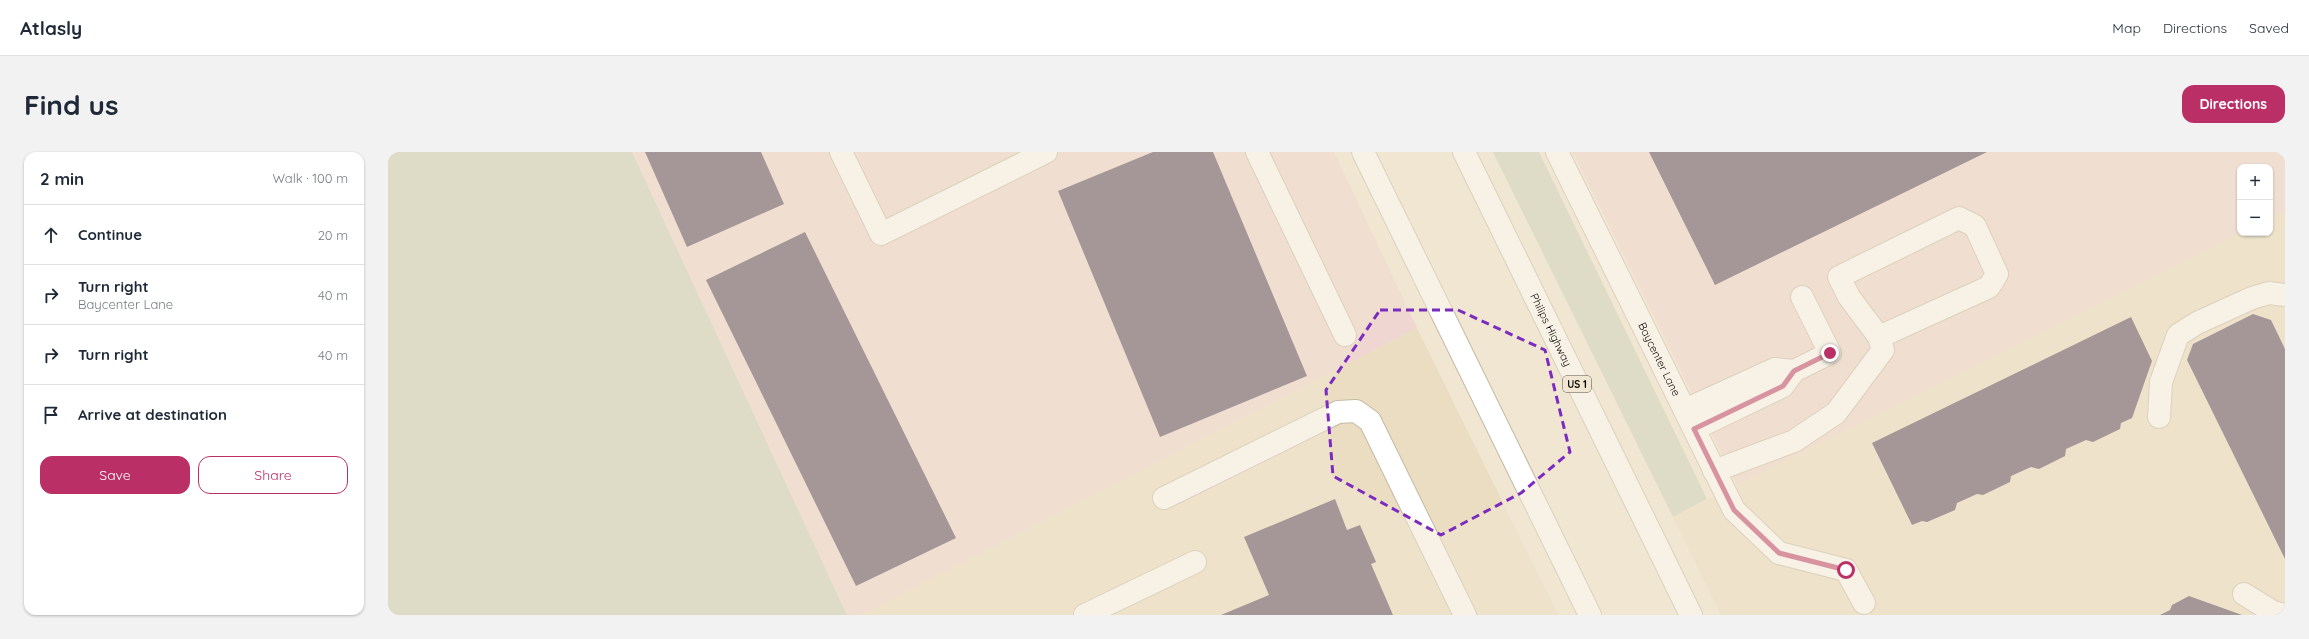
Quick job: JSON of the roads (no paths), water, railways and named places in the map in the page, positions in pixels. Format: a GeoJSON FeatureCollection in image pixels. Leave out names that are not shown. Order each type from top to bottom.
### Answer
{"type":"FeatureCollection","features":[{"type":"Feature","properties":{"kind":"main road"},"geometry":{"type":"LineString","coordinates":[[841,152],[881,234],[1046,152]]}},
{"type":"Feature","properties":{"kind":"main road"},"geometry":{"type":"LineString","coordinates":[[1257,152],[1344,336]]}},
{"type":"Feature","properties":{"kind":"main road"},"geometry":{"type":"LineString","coordinates":[[1363,152],[1590,615]]}},
{"type":"Feature","properties":{"kind":"main road","name":"Philips Highway"},"geometry":{"type":"LineString","coordinates":[[1464,152],[1691,615]]}},
{"type":"Feature","properties":{"kind":"main road","name":"Baycenter Lane"},"geometry":{"type":"LineString","coordinates":[[1557,152],[1734,510],[1779,553],[1846,570],[1864,603]]}},
{"type":"Feature","properties":{"kind":"main road"},"geometry":{"type":"LineString","coordinates":[[1714,471],[1794,441],[1836,413],[1883,350],[1879,337],[1849,297],[1839,277],[1959,218],[1975,226],[1997,274],[1989,287],[1879,337]]}},
{"type":"Feature","properties":{"kind":"main road"},"geometry":{"type":"LineString","coordinates":[[2159,417],[2161,382],[2178,336],[2197,323],[2252,298],[2269,293],[2285,295]]}},
{"type":"Feature","properties":{"kind":"main road"},"geometry":{"type":"LineString","coordinates":[[1689,419],[1775,369],[1794,371],[1830,353],[1802,298]]}},
{"type":"Feature","properties":{"kind":"main road"},"geometry":{"type":"LineString","coordinates":[[1164,498],[1338,412],[1356,411],[1370,421],[1465,615]]}},
{"type":"Feature","properties":{"kind":"main road"},"geometry":{"type":"LineString","coordinates":[[1085,615],[1195,562]]}},
{"type":"Feature","properties":{"kind":"main road"},"geometry":{"type":"LineString","coordinates":[[2244,594],[2273,612],[2284,615]]}}]}
